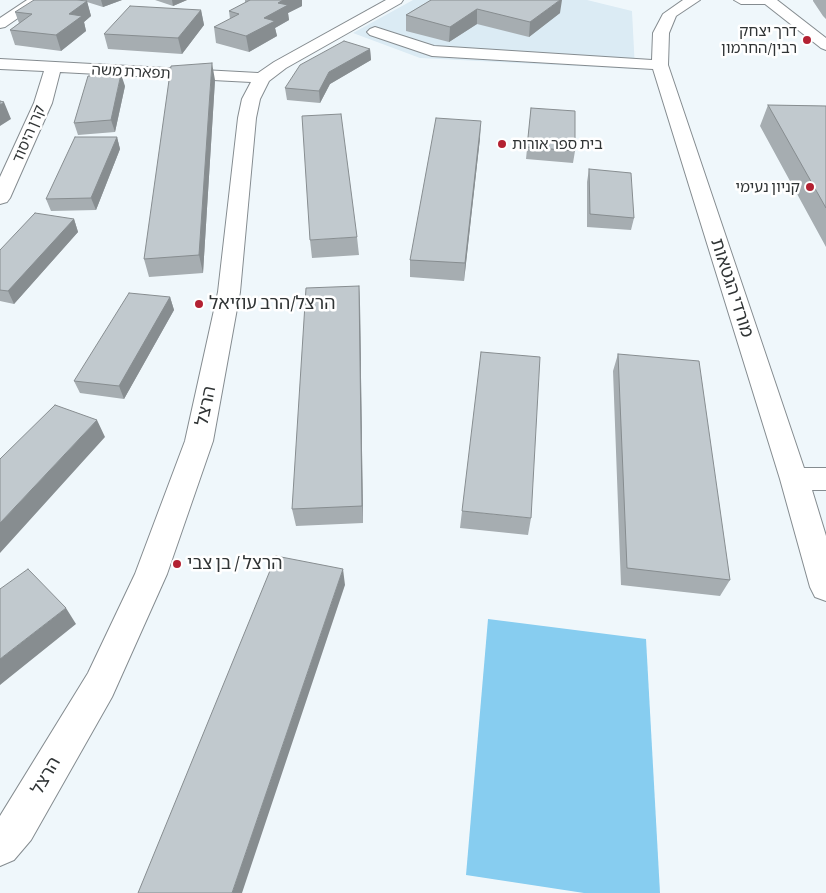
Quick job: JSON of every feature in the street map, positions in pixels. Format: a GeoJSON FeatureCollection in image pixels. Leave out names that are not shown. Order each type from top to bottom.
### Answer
{"type":"FeatureCollection","features":[{"type":"Feature","properties":{"kind":"street"},"geometry":{"type":"LineString","coordinates":[[0,24],[38,0]]}},
{"type":"Feature","properties":{"kind":"street","name":"הרצל"},"geometry":{"type":"LineString","coordinates":[[0,846],[17,826],[100,685],[151,574],[198,441],[229,292],[247,118],[251,99],[262,78],[280,65],[396,0]]}},
{"type":"Feature","properties":{"kind":"street","name":"מורדי הגטאות"},"geometry":{"type":"LineString","coordinates":[[693,0],[670,14],[661,33],[660,65],[794,479],[826,587]]}},
{"type":"Feature","properties":{"kind":"street"},"geometry":{"type":"LineString","coordinates":[[742,0],[769,0],[826,45]]}},
{"type":"Feature","properties":{"kind":"street"},"geometry":{"type":"LineString","coordinates":[[375,32],[432,51],[660,65]]}},
{"type":"Feature","properties":{"kind":"street","name":"תפארת משה"},"geometry":{"type":"LineString","coordinates":[[0,64],[262,78]]}},
{"type":"Feature","properties":{"kind":"street","name":"קרן היסוד"},"geometry":{"type":"LineString","coordinates":[[0,198],[43,103],[53,68]]}},
{"type":"Feature","properties":{"kind":"street"},"geometry":{"type":"LineString","coordinates":[[794,479],[826,480]]}},
{"type":"Feature","properties":{"kind":"shaded area"},"geometry":{"type":"Polygon","coordinates":[[[413,0],[587,0],[632,11],[635,69],[420,58],[353,33],[413,0]]]}},
{"type":"Feature","properties":{"kind":"shaded area"},"geometry":{"type":"Polygon","coordinates":[[[488,619],[646,639],[660,893],[584,893],[466,875],[488,619]]]}},
{"type":"Feature","properties":{"kind":"building"},"geometry":{"type":"Polygon","coordinates":[[[34,0],[87,1],[69,14],[82,16],[56,35],[10,30],[32,14],[15,12],[34,0]]]}},
{"type":"Feature","properties":{"kind":"building"},"geometry":{"type":"Polygon","coordinates":[[[250,0],[283,0],[278,3],[288,5],[264,18],[275,21],[246,36],[214,27],[239,14],[229,11],[250,0]]]}},
{"type":"Feature","properties":{"kind":"building"},"geometry":{"type":"Polygon","coordinates":[[[431,0],[560,0],[530,22],[477,9],[450,27],[406,15],[431,0]]]}},
{"type":"Feature","properties":{"kind":"building"},"geometry":{"type":"Polygon","coordinates":[[[130,6],[201,10],[178,38],[104,34],[130,6]]]}},
{"type":"Feature","properties":{"kind":"building"},"geometry":{"type":"Polygon","coordinates":[[[344,41],[370,49],[329,72],[319,91],[285,88],[300,65],[344,41]]]}},
{"type":"Feature","properties":{"kind":"building"},"geometry":{"type":"Polygon","coordinates":[[[212,63],[199,255],[144,259],[171,66],[212,63]]]}},
{"type":"Feature","properties":{"kind":"building"},"geometry":{"type":"Polygon","coordinates":[[[121,74],[111,120],[74,123],[88,76],[121,74]]]}},
{"type":"Feature","properties":{"kind":"building"},"geometry":{"type":"Polygon","coordinates":[[[768,105],[826,106],[826,208],[768,105]]]}},
{"type":"Feature","properties":{"kind":"building"},"geometry":{"type":"Polygon","coordinates":[[[531,108],[575,111],[575,151],[527,147],[531,108]]]}},
{"type":"Feature","properties":{"kind":"building"},"geometry":{"type":"Polygon","coordinates":[[[341,114],[357,237],[310,240],[302,116],[341,114]]]}},
{"type":"Feature","properties":{"kind":"building"},"geometry":{"type":"Polygon","coordinates":[[[436,118],[481,121],[465,263],[410,260],[436,118]]]}},
{"type":"Feature","properties":{"kind":"building"},"geometry":{"type":"Polygon","coordinates":[[[75,137],[117,137],[91,198],[46,199],[75,137]]]}},
{"type":"Feature","properties":{"kind":"building"},"geometry":{"type":"Polygon","coordinates":[[[589,169],[631,173],[634,218],[590,214],[589,169]]]}},
{"type":"Feature","properties":{"kind":"building"},"geometry":{"type":"Polygon","coordinates":[[[35,213],[74,219],[8,291],[0,290],[0,250],[35,213]]]}},
{"type":"Feature","properties":{"kind":"building"},"geometry":{"type":"Polygon","coordinates":[[[359,286],[362,506],[292,509],[306,288],[359,286]]]}},
{"type":"Feature","properties":{"kind":"building"},"geometry":{"type":"Polygon","coordinates":[[[129,293],[170,297],[119,386],[74,381],[129,293]]]}},
{"type":"Feature","properties":{"kind":"building"},"geometry":{"type":"Polygon","coordinates":[[[481,352],[540,357],[531,518],[462,511],[481,352]]]}},
{"type":"Feature","properties":{"kind":"building"},"geometry":{"type":"Polygon","coordinates":[[[618,354],[699,361],[730,580],[627,568],[618,354]]]}},
{"type":"Feature","properties":{"kind":"building"},"geometry":{"type":"Polygon","coordinates":[[[55,405],[97,420],[0,523],[0,459],[55,405]]]}},
{"type":"Feature","properties":{"kind":"building"},"geometry":{"type":"Polygon","coordinates":[[[276,556],[343,569],[232,893],[138,893],[276,556]]]}},
{"type":"Feature","properties":{"kind":"building"},"geometry":{"type":"Polygon","coordinates":[[[28,569],[66,608],[0,659],[0,589],[28,569]]]}},
{"type":"Feature","properties":{"kind":"place","name":"דרך יצחק רבין/החרמון"},"geometry":{"type":"Point","coordinates":[807,40]}},
{"type":"Feature","properties":{"kind":"place","name":"בית ספר אורות"},"geometry":{"type":"Point","coordinates":[502,144]}},
{"type":"Feature","properties":{"kind":"place","name":"קניון נעימי"},"geometry":{"type":"Point","coordinates":[810,187]}},
{"type":"Feature","properties":{"kind":"place","name":"הרצל/הרב עוזיאל"},"geometry":{"type":"Point","coordinates":[199,304]}},
{"type":"Feature","properties":{"kind":"place","name":"הרצל / בן צבי"},"geometry":{"type":"Point","coordinates":[177,564]}}]}
